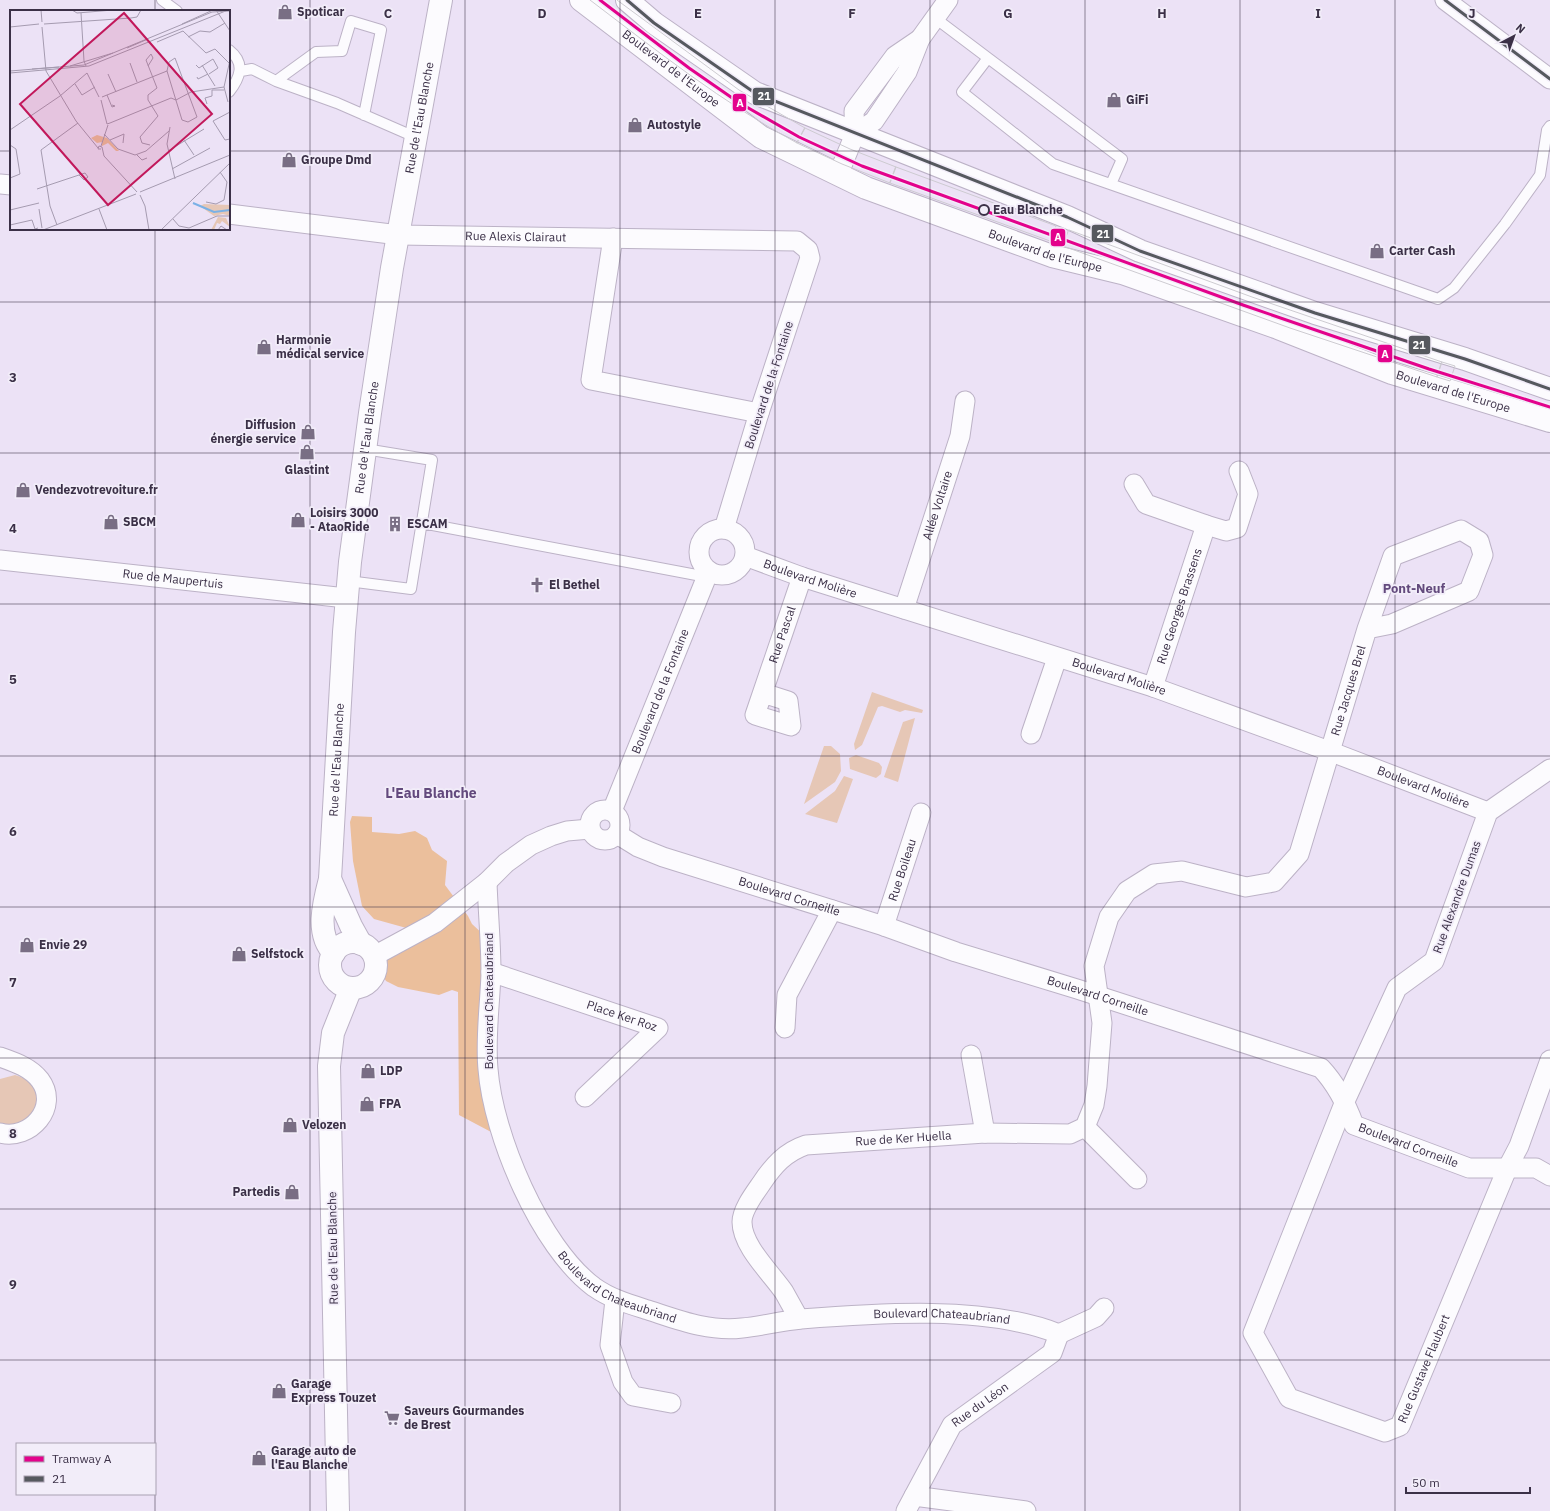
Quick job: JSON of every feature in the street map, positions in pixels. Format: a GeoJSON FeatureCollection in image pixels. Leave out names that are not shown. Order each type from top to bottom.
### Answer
{"type":"FeatureCollection","features":[{"type":"Feature","properties":{"kind":"main road","name":"Rue de l'Eau Blanche"},"geometry":{"type":"LineString","coordinates":[[334,953],[325,940],[323,913],[330,879],[347,590],[365,449],[391,275],[414,137],[441,0]]}},
{"type":"Feature","properties":{"kind":"main road","name":"Boulevard de l'Europe"},"geometry":{"type":"LineString","coordinates":[[581,0],[761,137],[866,188],[1052,256],[1122,273],[1278,328],[1392,372],[1550,421]]}},
{"type":"Feature","properties":{"kind":"main road"},"geometry":{"type":"LineString","coordinates":[[627,0],[654,23],[755,93],[1067,217],[1147,253],[1315,313],[1465,359],[1550,388]]}},
{"type":"Feature","properties":{"kind":"main road","name":"Rue de l'Eau Blanche"},"geometry":{"type":"LineString","coordinates":[[330,879],[350,926],[368,950]]}},
{"type":"Feature","properties":{"kind":"main road"},"geometry":{"type":"LineString","coordinates":[[347,943],[368,950],[376,969],[371,979],[362,986],[351,988],[338,982],[332,974],[330,964],[334,953],[347,943]]}},
{"type":"Feature","properties":{"kind":"main road","name":"Rue de l'Eau Blanche"},"geometry":{"type":"LineString","coordinates":[[338,1511],[329,1066],[333,1033],[351,988]]}},
{"type":"Feature","properties":{"kind":"street"},"geometry":{"type":"LineString","coordinates":[[838,175],[855,134],[854,111],[895,56],[920,39],[948,0]]}},
{"type":"Feature","properties":{"kind":"street"},"geometry":{"type":"LineString","coordinates":[[1445,0],[1550,79]]}},
{"type":"Feature","properties":{"kind":"street"},"geometry":{"type":"LineString","coordinates":[[0,184],[10,185]]}},
{"type":"Feature","properties":{"kind":"street","name":"Rue Alexis Clairaut"},"geometry":{"type":"LineString","coordinates":[[230,214],[398,235],[784,239],[797,240],[802,244]]}},
{"type":"Feature","properties":{"kind":"street"},"geometry":{"type":"LineString","coordinates":[[613,238],[590,380],[759,413]]}},
{"type":"Feature","properties":{"kind":"street","name":"Boulevard de la Fontaine"},"geometry":{"type":"LineString","coordinates":[[724,529],[759,413],[810,258],[808,250],[802,244]]}},
{"type":"Feature","properties":{"kind":"street","name":"Allée Voltaire"},"geometry":{"type":"LineString","coordinates":[[904,609],[960,436],[965,401]]}},
{"type":"Feature","properties":{"kind":"street"},"geometry":{"type":"LineString","coordinates":[[1134,484],[1146,504],[1226,531],[1237,528],[1248,494],[1239,471]]}},
{"type":"Feature","properties":{"kind":"street","name":"Rue Georges Brassens"},"geometry":{"type":"LineString","coordinates":[[1153,687],[1206,525]]}},
{"type":"Feature","properties":{"kind":"street"},"geometry":{"type":"LineString","coordinates":[[724,529],[732,531],[742,541],[745,556],[738,570],[731,574],[708,574],[700,559],[700,544],[710,533],[724,529]]}},
{"type":"Feature","properties":{"kind":"street","name":"Rue Jacques Brel"},"geometry":{"type":"LineString","coordinates":[[1098,997],[1094,966],[1109,917],[1127,891],[1154,874],[1182,871],[1246,887],[1274,882],[1299,854],[1367,629],[1393,556],[1461,530],[1479,541],[1483,555],[1469,591],[1392,624],[1367,629]]}},
{"type":"Feature","properties":{"kind":"street","name":"Boulevard Molière"},"geometry":{"type":"LineString","coordinates":[[745,556],[802,577],[1153,687],[1329,751],[1488,812]]}},
{"type":"Feature","properties":{"kind":"street","name":"Rue de Maupertuis"},"geometry":{"type":"LineString","coordinates":[[0,560],[347,590]]}},
{"type":"Feature","properties":{"kind":"street","name":"Boulevard de la Fontaine"},"geometry":{"type":"LineString","coordinates":[[612,811],[708,574]]}},
{"type":"Feature","properties":{"kind":"street","name":"Rue Pascal"},"geometry":{"type":"LineString","coordinates":[[763,693],[802,577]]}},
{"type":"Feature","properties":{"kind":"street"},"geometry":{"type":"LineString","coordinates":[[1031,734],[1057,658]]}},
{"type":"Feature","properties":{"kind":"street"},"geometry":{"type":"LineString","coordinates":[[1488,812],[1550,769]]}},
{"type":"Feature","properties":{"kind":"street"},"geometry":{"type":"LineString","coordinates":[[605,809],[612,811],[620,821],[620,829],[611,839],[602,840],[595,836],[590,829],[592,815],[605,809]]}},
{"type":"Feature","properties":{"kind":"street","name":"Rue Alexandre Dumas"},"geometry":{"type":"LineString","coordinates":[[1345,1101],[1397,988],[1434,961],[1488,812]]}},
{"type":"Feature","properties":{"kind":"street","name":"Rue Boileau"},"geometry":{"type":"LineString","coordinates":[[884,926],[921,813]]}},
{"type":"Feature","properties":{"kind":"street"},"geometry":{"type":"LineString","coordinates":[[368,950],[435,923],[487,882],[506,863],[531,845],[550,836],[567,831],[590,829]]}},
{"type":"Feature","properties":{"kind":"street","name":"Boulevard Corneille"},"geometry":{"type":"LineString","coordinates":[[617,834],[638,847],[663,857],[884,926],[956,952],[1320,1068],[1333,1081],[1345,1101],[1354,1125],[1470,1168],[1536,1168],[1550,1176]]}},
{"type":"Feature","properties":{"kind":"street","name":"Boulevard Chateaubriand"},"geometry":{"type":"LineString","coordinates":[[487,882],[491,972],[487,1047],[488,1070],[495,1113],[508,1154],[533,1205],[558,1249],[575,1270],[594,1287],[615,1300],[693,1324],[721,1330],[799,1319],[928,1314],[1019,1321],[1059,1334]]}},
{"type":"Feature","properties":{"kind":"street"},"geometry":{"type":"LineString","coordinates":[[784,1028],[787,995],[832,910]]}},
{"type":"Feature","properties":{"kind":"street","name":"Place Ker Roz"},"geometry":{"type":"LineString","coordinates":[[491,972],[658,1028],[585,1097]]}},
{"type":"Feature","properties":{"kind":"street"},"geometry":{"type":"LineString","coordinates":[[1098,997],[1102,1023],[1100,1064],[1094,1105],[1085,1127],[1137,1179]]}},
{"type":"Feature","properties":{"kind":"street"},"geometry":{"type":"LineString","coordinates":[[971,1055],[985,1133]]}},
{"type":"Feature","properties":{"kind":"street"},"geometry":{"type":"LineString","coordinates":[[0,1057],[28,1068],[39,1078],[44,1086],[47,1103],[45,1112],[32,1126],[10,1134],[0,1133]]}},
{"type":"Feature","properties":{"kind":"street"},"geometry":{"type":"LineString","coordinates":[[1507,1169],[1519,1146],[1550,1060]]}},
{"type":"Feature","properties":{"kind":"street","name":"Rue Gustave Flaubert"},"geometry":{"type":"LineString","coordinates":[[1345,1101],[1253,1333],[1289,1398],[1385,1432],[1400,1426],[1507,1169]]}},
{"type":"Feature","properties":{"kind":"street","name":"Rue de Ker Huella"},"geometry":{"type":"LineString","coordinates":[[799,1319],[785,1294],[748,1242],[743,1232],[742,1220],[756,1190],[780,1160],[788,1153],[806,1145],[985,1133],[1070,1134],[1085,1127]]}},
{"type":"Feature","properties":{"kind":"street"},"geometry":{"type":"LineString","coordinates":[[615,1300],[610,1345],[624,1382],[633,1396],[671,1403]]}},
{"type":"Feature","properties":{"kind":"street"},"geometry":{"type":"LineString","coordinates":[[1059,1334],[1096,1317],[1104,1308]]}},
{"type":"Feature","properties":{"kind":"street","name":"Rue du Léon"},"geometry":{"type":"LineString","coordinates":[[910,1504],[952,1425],[1052,1353],[1059,1334]]}},
{"type":"Feature","properties":{"kind":"street"},"geometry":{"type":"LineString","coordinates":[[910,1504],[1026,1511]]}},
{"type":"Feature","properties":{"kind":"lane"},"geometry":{"type":"LineString","coordinates":[[162,0],[176,10]]}},
{"type":"Feature","properties":{"kind":"lane"},"geometry":{"type":"LineString","coordinates":[[935,18],[1122,159],[1111,184]]}},
{"type":"Feature","properties":{"kind":"lane"},"geometry":{"type":"LineString","coordinates":[[276,81],[316,52],[342,51],[351,21],[381,30],[364,115]]}},
{"type":"Feature","properties":{"kind":"lane"},"geometry":{"type":"LineString","coordinates":[[230,51],[240,61],[241,71],[237,82],[230,91]]}},
{"type":"Feature","properties":{"kind":"lane"},"geometry":{"type":"LineString","coordinates":[[988,58],[962,92],[1053,164],[1438,299],[1454,288],[1505,224],[1540,175],[1547,130],[1550,126]]}},
{"type":"Feature","properties":{"kind":"lane"},"geometry":{"type":"LineString","coordinates":[[241,71],[252,70],[276,81],[364,115],[414,137]]}},
{"type":"Feature","properties":{"kind":"lane"},"geometry":{"type":"LineString","coordinates":[[347,590],[411,589],[432,460],[365,449]]}},
{"type":"Feature","properties":{"kind":"lane"},"geometry":{"type":"LineString","coordinates":[[422,524],[708,574]]}},
{"type":"Feature","properties":{"kind":"shaded area"},"geometry":{"type":"Polygon","coordinates":[[[872,692],[923,710],[922,713],[905,710],[900,712],[882,706],[878,707],[862,745],[855,750],[854,744],[872,692]]]}},
{"type":"Feature","properties":{"kind":"shaded area"},"geometry":{"type":"Polygon","coordinates":[[[915,718],[898,782],[884,777],[903,722],[915,718]]]}},
{"type":"Feature","properties":{"kind":"shaded area"},"geometry":{"type":"Polygon","coordinates":[[[824,746],[831,746],[840,754],[841,771],[835,782],[804,804],[824,746]]]}},
{"type":"Feature","properties":{"kind":"shaded area"},"geometry":{"type":"Polygon","coordinates":[[[856,755],[879,763],[882,767],[881,774],[876,778],[850,769],[849,758],[856,755]]]}},
{"type":"Feature","properties":{"kind":"shaded area"},"geometry":{"type":"Polygon","coordinates":[[[844,776],[853,779],[837,823],[805,814],[835,791],[844,776]]]}},
{"type":"Feature","properties":{"kind":"shaded area"},"geometry":{"type":"Polygon","coordinates":[[[352,816],[372,817],[372,832],[399,834],[415,831],[427,838],[432,850],[447,861],[445,885],[468,916],[472,924],[486,937],[493,1133],[459,1115],[458,992],[452,990],[439,995],[398,987],[386,981],[381,972],[387,960],[410,929],[374,919],[362,906],[353,861],[350,822],[352,816]]]}},
{"type":"Feature","properties":{"kind":"shaded area"},"geometry":{"type":"Polygon","coordinates":[[[15,1075],[25,1079],[33,1086],[39,1100],[36,1111],[30,1120],[7,1126],[0,1123],[0,1079],[15,1075]]]}},
{"type":"Feature","properties":{"kind":"tram line"},"geometry":{"type":"LineString","coordinates":[[590,0],[717,94],[797,143],[805,128],[739,90],[617,0]]}},
{"type":"Feature","properties":{"kind":"tram line","name":"A"},"geometry":{"type":"LineString","coordinates":[[600,0],[689,68],[738,102],[799,137],[862,166],[1243,305],[1429,369],[1550,407]]}},
{"type":"Feature","properties":{"kind":"tram line"},"geometry":{"type":"LineString","coordinates":[[805,128],[850,149],[896,167],[890,183],[842,164],[797,143],[805,128]]}},
{"type":"Feature","properties":{"kind":"tram line"},"geometry":{"type":"LineString","coordinates":[[896,167],[1056,226],[1050,241],[890,183],[896,167]]}},
{"type":"Feature","properties":{"kind":"tram line"},"geometry":{"type":"LineString","coordinates":[[1069,230],[1252,297],[1442,362],[1437,377],[1290,328],[1063,246],[1069,230]]}},
{"type":"Feature","properties":{"kind":"tram line"},"geometry":{"type":"LineString","coordinates":[[1442,362],[1455,366],[1450,381],[1437,377],[1442,362]]}},
{"type":"Feature","properties":{"kind":"transit line","name":"21"},"geometry":{"type":"LineString","coordinates":[[627,0],[654,23],[755,93],[1067,217],[1140,251],[1315,313],[1465,359],[1550,389]]}},
{"type":"Feature","properties":{"kind":"transit line","name":"21"},"geometry":{"type":"LineString","coordinates":[[1445,0],[1550,79]]}},
{"type":"Feature","properties":{"kind":"place","name":"Spoticar"},"geometry":{"type":"Point","coordinates":[285,12]}},
{"type":"Feature","properties":{"kind":"place","name":"GiFi"},"geometry":{"type":"Point","coordinates":[1114,100]}},
{"type":"Feature","properties":{"kind":"place","name":"Autostyle"},"geometry":{"type":"Point","coordinates":[635,125]}},
{"type":"Feature","properties":{"kind":"place","name":"Groupe Dmd"},"geometry":{"type":"Point","coordinates":[289,160]}},
{"type":"Feature","properties":{"kind":"place","name":"Eau Blanche"},"geometry":{"type":"Point","coordinates":[984,210]}},
{"type":"Feature","properties":{"kind":"place","name":"Carter Cash"},"geometry":{"type":"Point","coordinates":[1377,251]}},
{"type":"Feature","properties":{"kind":"place","name":"Harmonie médical service"},"geometry":{"type":"Point","coordinates":[264,347]}},
{"type":"Feature","properties":{"kind":"place","name":"Diffusion énergie service"},"geometry":{"type":"Point","coordinates":[308,432]}},
{"type":"Feature","properties":{"kind":"place","name":"Glastint"},"geometry":{"type":"Point","coordinates":[307,452]}},
{"type":"Feature","properties":{"kind":"place","name":"Vendezvotrevoiture.fr"},"geometry":{"type":"Point","coordinates":[23,490]}},
{"type":"Feature","properties":{"kind":"place","name":"Loisirs 3000 - AtaoRide"},"geometry":{"type":"Point","coordinates":[298,520]}},
{"type":"Feature","properties":{"kind":"place","name":"SBCM"},"geometry":{"type":"Point","coordinates":[111,522]}},
{"type":"Feature","properties":{"kind":"place","name":"ESCAM"},"geometry":{"type":"Point","coordinates":[395,524]}},
{"type":"Feature","properties":{"kind":"place","name":"El Bethel"},"geometry":{"type":"Point","coordinates":[537,585]}},
{"type":"Feature","properties":{"kind":"place","name":"Envie 29"},"geometry":{"type":"Point","coordinates":[27,945]}},
{"type":"Feature","properties":{"kind":"place","name":"Selfstock"},"geometry":{"type":"Point","coordinates":[239,954]}},
{"type":"Feature","properties":{"kind":"place","name":"LDP"},"geometry":{"type":"Point","coordinates":[368,1071]}},
{"type":"Feature","properties":{"kind":"place","name":"FPA"},"geometry":{"type":"Point","coordinates":[367,1104]}},
{"type":"Feature","properties":{"kind":"place","name":"Velozen"},"geometry":{"type":"Point","coordinates":[290,1125]}},
{"type":"Feature","properties":{"kind":"place","name":"Partedis"},"geometry":{"type":"Point","coordinates":[292,1192]}},
{"type":"Feature","properties":{"kind":"place","name":"Garage Express Touzet"},"geometry":{"type":"Point","coordinates":[279,1391]}},
{"type":"Feature","properties":{"kind":"place","name":"Saveurs Gourmandes de Brest"},"geometry":{"type":"Point","coordinates":[392,1418]}},
{"type":"Feature","properties":{"kind":"place","name":"Garage auto de l'Eau Blanche"},"geometry":{"type":"Point","coordinates":[259,1458]}},
{"type":"Feature","properties":{"kind":"district","name":"Pont-Neuf"},"geometry":{"type":"Point","coordinates":[1414,588]}},
{"type":"Feature","properties":{"kind":"district","name":"L'Eau Blanche"},"geometry":{"type":"Point","coordinates":[431,793]}}]}
